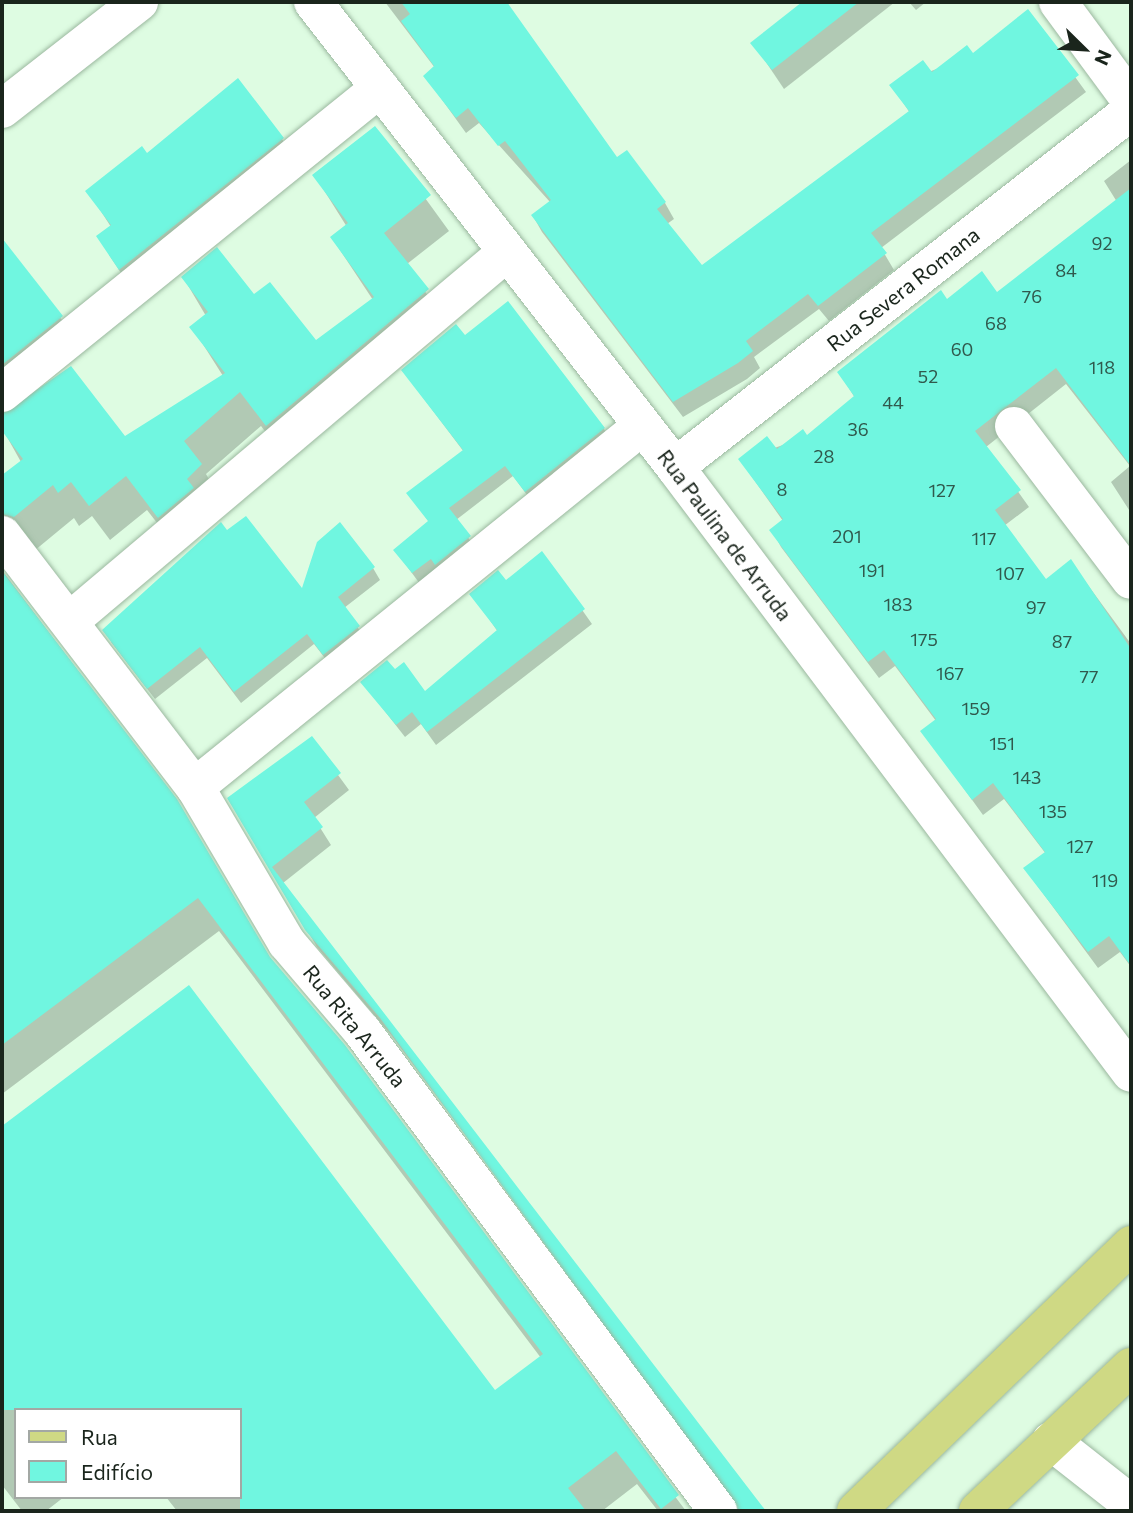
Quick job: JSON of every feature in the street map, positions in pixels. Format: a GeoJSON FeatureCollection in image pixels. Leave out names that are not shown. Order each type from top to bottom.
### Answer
{"type":"FeatureCollection","features":[{"type":"Feature","properties":{"kind":"main road"},"geometry":{"type":"LineString","coordinates":[[856,1511],[1131,1245]]}},
{"type":"Feature","properties":{"kind":"main road"},"geometry":{"type":"LineString","coordinates":[[978,1511],[1131,1367]]}},
{"type":"Feature","properties":{"kind":"street"},"geometry":{"type":"LineString","coordinates":[[2,109],[139,2]]}},
{"type":"Feature","properties":{"kind":"street","name":"Rua Paulina de Arruda"},"geometry":{"type":"LineString","coordinates":[[313,2],[675,467],[1131,1073]]}},
{"type":"Feature","properties":{"kind":"street"},"geometry":{"type":"LineString","coordinates":[[1058,2],[1131,101]]}},
{"type":"Feature","properties":{"kind":"street"},"geometry":{"type":"LineString","coordinates":[[2,393],[380,88]]}},
{"type":"Feature","properties":{"kind":"street","name":"Rua Severa Romana"},"geometry":{"type":"LineString","coordinates":[[675,467],[1131,111]]}},
{"type":"Feature","properties":{"kind":"street"},"geometry":{"type":"LineString","coordinates":[[71,620],[507,252]]}},
{"type":"Feature","properties":{"kind":"street"},"geometry":{"type":"LineString","coordinates":[[195,787],[642,426]]}},
{"type":"Feature","properties":{"kind":"street"},"geometry":{"type":"LineString","coordinates":[[1014,426],[1131,580]]}},
{"type":"Feature","properties":{"kind":"street","name":"Rua Rita Arruda"},"geometry":{"type":"LineString","coordinates":[[2,535],[71,620],[195,787],[250,888],[718,1511]]}},
{"type":"Feature","properties":{"kind":"street"},"geometry":{"type":"LineString","coordinates":[[1051,1441],[1131,1504]]}},
{"type":"Feature","properties":{"kind":"building"},"geometry":{"type":"Polygon","coordinates":[[[401,2],[507,2],[617,157],[627,150],[666,202],[657,209],[702,265],[909,111],[889,85],[923,60],[932,72],[967,45],[973,53],[1028,9],[1079,75],[871,233],[887,253],[818,306],[808,294],[746,341],[753,351],[738,363],[673,402],[531,215],[551,200],[505,141],[498,146],[468,108],[456,118],[423,76],[434,66],[401,21],[410,14],[401,2]]]}},
{"type":"Feature","properties":{"kind":"building"},"geometry":{"type":"Polygon","coordinates":[[[802,2],[859,2],[772,70],[750,43],[802,2]]]}},
{"type":"Feature","properties":{"kind":"building"},"geometry":{"type":"Polygon","coordinates":[[[238,78],[284,138],[119,270],[96,236],[111,225],[85,191],[142,146],[147,153],[238,78]]]}},
{"type":"Feature","properties":{"kind":"building"},"geometry":{"type":"Polygon","coordinates":[[[375,126],[431,195],[384,233],[429,289],[266,426],[240,392],[184,441],[202,464],[187,479],[194,488],[158,518],[126,476],[89,506],[71,482],[58,493],[53,485],[14,517],[2,514],[2,475],[23,459],[2,431],[2,414],[71,366],[125,436],[225,373],[189,327],[208,312],[181,277],[217,247],[254,294],[270,282],[316,340],[374,297],[330,237],[348,223],[312,175],[375,126]]]}},
{"type":"Feature","properties":{"kind":"building"},"geometry":{"type":"Polygon","coordinates":[[[1131,188],[1131,466],[1056,368],[975,431],[1021,490],[995,510],[1046,579],[1071,559],[1131,649],[1131,966],[1109,936],[1088,952],[1023,868],[1045,852],[993,783],[972,800],[920,731],[936,719],[884,650],[868,662],[769,530],[783,519],[738,459],[767,436],[777,449],[803,429],[807,435],[854,396],[837,372],[941,290],[947,299],[982,271],[997,292],[1131,188]]]}},
{"type":"Feature","properties":{"kind":"building"},"geometry":{"type":"Polygon","coordinates":[[[2,238],[63,316],[2,365],[2,238]]]}},
{"type":"Feature","properties":{"kind":"building"},"geometry":{"type":"Polygon","coordinates":[[[508,301],[605,428],[525,492],[505,466],[449,508],[471,536],[435,565],[431,559],[412,573],[393,550],[428,521],[406,493],[463,450],[401,370],[456,324],[465,335],[508,301]]]}},
{"type":"Feature","properties":{"kind":"building"},"geometry":{"type":"Polygon","coordinates":[[[246,516],[302,588],[317,542],[340,522],[375,567],[338,597],[360,626],[323,655],[307,634],[234,692],[200,647],[147,689],[102,630],[221,522],[227,530],[246,516]]]}},
{"type":"Feature","properties":{"kind":"building"},"geometry":{"type":"Polygon","coordinates":[[[542,551],[585,609],[427,732],[412,712],[396,725],[360,682],[387,660],[395,669],[404,662],[425,691],[497,630],[469,594],[498,570],[506,580],[542,551]]]}},
{"type":"Feature","properties":{"kind":"building"},"geometry":{"type":"Polygon","coordinates":[[[2,571],[177,799],[270,957],[345,1045],[679,1495],[661,1509],[616,1451],[568,1488],[586,1511],[240,1511],[242,1408],[2,1410],[2,1126],[189,985],[495,1390],[543,1354],[198,898],[2,1045],[2,571]]]}},
{"type":"Feature","properties":{"kind":"building"},"geometry":{"type":"Polygon","coordinates":[[[312,736],[341,773],[304,802],[323,827],[272,867],[766,1511],[739,1511],[380,1018],[305,930],[227,798],[312,736]]]}}]}
